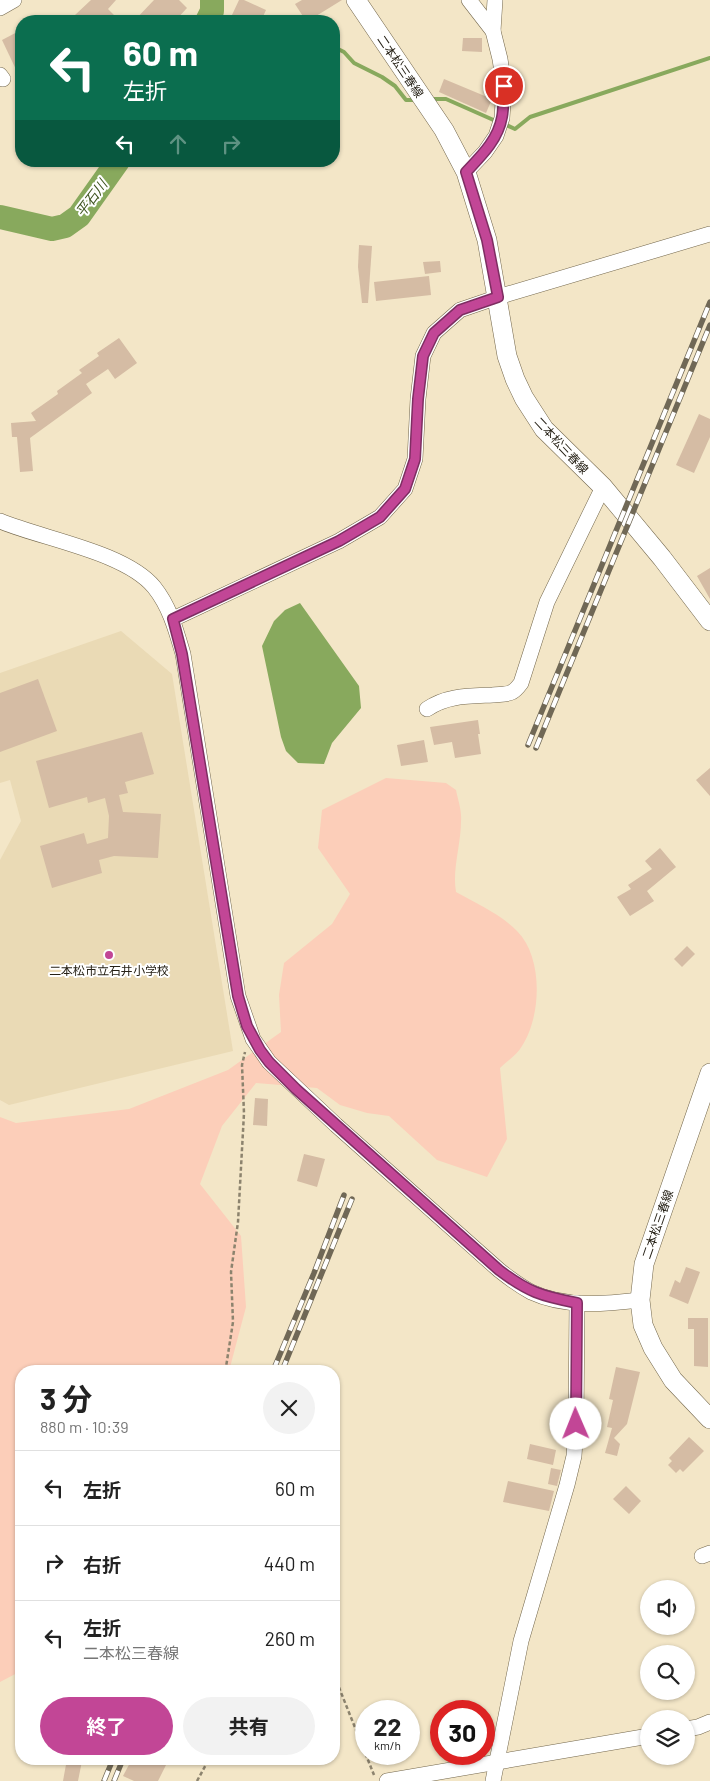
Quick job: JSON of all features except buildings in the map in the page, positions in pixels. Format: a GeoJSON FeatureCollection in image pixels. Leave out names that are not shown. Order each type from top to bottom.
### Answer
{"type":"FeatureCollection","features":[{"type":"Feature","properties":{"kind":"main road","name":"二本松三春線"},"geometry":{"type":"LineString","coordinates":[[356,0],[444,130],[466,172],[487,240],[507,356],[524,398],[544,429],[602,487],[662,558],[710,621]]}},
{"type":"Feature","properties":{"kind":"main road","name":"二本松三春線"},"geometry":{"type":"LineString","coordinates":[[710,1073],[644,1264],[640,1300],[643,1325],[653,1348],[673,1380],[710,1419]]}},
{"type":"Feature","properties":{"kind":"street"},"geometry":{"type":"LineString","coordinates":[[0,8],[14,0]]}},
{"type":"Feature","properties":{"kind":"street"},"geometry":{"type":"LineString","coordinates":[[466,172],[485,152],[496,136],[502,118],[504,86],[500,59],[492,31],[469,0]]}},
{"type":"Feature","properties":{"kind":"street"},"geometry":{"type":"LineString","coordinates":[[492,31],[495,0]]}},
{"type":"Feature","properties":{"kind":"street"},"geometry":{"type":"LineString","coordinates":[[173,619],[339,541],[380,517],[405,489],[415,459],[418,399],[423,356],[434,333],[460,310],[710,234]]}},
{"type":"Feature","properties":{"kind":"street"},"geometry":{"type":"LineString","coordinates":[[427,709],[436,702],[446,699],[506,694],[518,688],[548,602],[602,487]]}},
{"type":"Feature","properties":{"kind":"street"},"geometry":{"type":"LineString","coordinates":[[0,521],[92,552],[130,568],[153,586],[173,619],[182,654],[238,996],[253,1039],[269,1062],[303,1095],[499,1270],[532,1292],[577,1303],[618,1303],[640,1300]]}},
{"type":"Feature","properties":{"kind":"street"},"geometry":{"type":"LineString","coordinates":[[493,1781],[521,1642],[574,1456],[577,1303]]}},
{"type":"Feature","properties":{"kind":"street"},"geometry":{"type":"LineString","coordinates":[[695,1728],[710,1722]]}},
{"type":"Feature","properties":{"kind":"street"},"geometry":{"type":"LineString","coordinates":[[387,1781],[640,1738]]}},
{"type":"Feature","properties":{"kind":"path"},"geometry":{"type":"LineString","coordinates":[[226,1365],[233,1322],[231,1272],[238,1222],[244,1113],[242,1064],[246,1048],[253,1039]]}},
{"type":"Feature","properties":{"kind":"path"},"geometry":{"type":"LineString","coordinates":[[340,1690],[376,1781]]}},
{"type":"Feature","properties":{"kind":"path"},"geometry":{"type":"LineString","coordinates":[[197,1781],[206,1765]]}},
{"type":"Feature","properties":{"kind":"shaded area"},"geometry":{"type":"Polygon","coordinates":[[[300,603],[359,686],[361,708],[332,743],[324,764],[298,763],[286,751],[281,737],[262,646],[274,621],[285,610],[300,603]]]}},
{"type":"Feature","properties":{"kind":"shaded area","name":"二本松市立石井小学校"},"geometry":{"type":"Polygon","coordinates":[[[121,631],[172,674],[233,1051],[9,1105],[0,1100],[0,860],[21,821],[10,780],[0,783],[0,673],[121,631]]]}},
{"type":"Feature","properties":{"kind":"shaded area"},"geometry":{"type":"Polygon","coordinates":[[[386,778],[446,783],[456,790],[461,817],[461,830],[455,875],[456,892],[488,909],[517,931],[526,943],[532,956],[535,972],[536,1004],[528,1034],[520,1049],[500,1068],[507,1139],[487,1177],[437,1160],[389,1116],[367,1113],[340,1105],[317,1088],[256,1083],[222,1126],[200,1184],[241,1236],[246,1307],[231,1365],[15,1365],[15,1674],[0,1682],[0,1117],[16,1123],[129,1109],[228,1070],[281,1032],[279,995],[284,963],[332,924],[350,894],[318,848],[322,810],[386,778]]]}},
{"type":"Feature","properties":{"kind":"waterway","name":"平石川"},"geometry":{"type":"LineString","coordinates":[[210,15],[212,0]]}},
{"type":"Feature","properties":{"kind":"waterway"},"geometry":{"type":"LineString","coordinates":[[340,50],[354,63],[395,86],[406,100],[415,100]]}},
{"type":"Feature","properties":{"kind":"waterway"},"geometry":{"type":"LineString","coordinates":[[504,124],[515,129],[530,117],[710,58]]}},
{"type":"Feature","properties":{"kind":"waterway"},"geometry":{"type":"LineString","coordinates":[[430,99],[446,99],[498,122]]}},
{"type":"Feature","properties":{"kind":"waterway","name":"平石川"},"geometry":{"type":"LineString","coordinates":[[0,217],[52,229],[65,226],[79,216],[114,167]]}},
{"type":"Feature","properties":{"kind":"railway"},"geometry":{"type":"LineString","coordinates":[[528,745],[710,302]]}},
{"type":"Feature","properties":{"kind":"railway"},"geometry":{"type":"LineString","coordinates":[[536,748],[710,325]]}},
{"type":"Feature","properties":{"kind":"railway"},"geometry":{"type":"LineString","coordinates":[[276,1365],[344,1195]]}},
{"type":"Feature","properties":{"kind":"railway"},"geometry":{"type":"LineString","coordinates":[[284,1365],[352,1199]]}},
{"type":"Feature","properties":{"kind":"railway"},"geometry":{"type":"LineString","coordinates":[[104,1781],[111,1765]]}},
{"type":"Feature","properties":{"kind":"railway"},"geometry":{"type":"LineString","coordinates":[[114,1781],[121,1765]]}},
{"type":"Feature","properties":{"kind":"place","name":"二本松市立石井小学校"},"geometry":{"type":"Point","coordinates":[109,955]}},
{"type":"Feature","properties":{"kind":"route"},"geometry":{"type":"LineString","coordinates":[[504,86],[502,118],[496,136],[485,152],[466,172],[487,240],[498,297],[460,310],[434,333],[423,356],[418,399],[415,459],[405,489],[380,517],[339,541],[173,619],[182,654],[238,996],[253,1039],[269,1062],[296,1089],[499,1270],[532,1292],[557,1300],[577,1303],[576,1424]]}}]}
